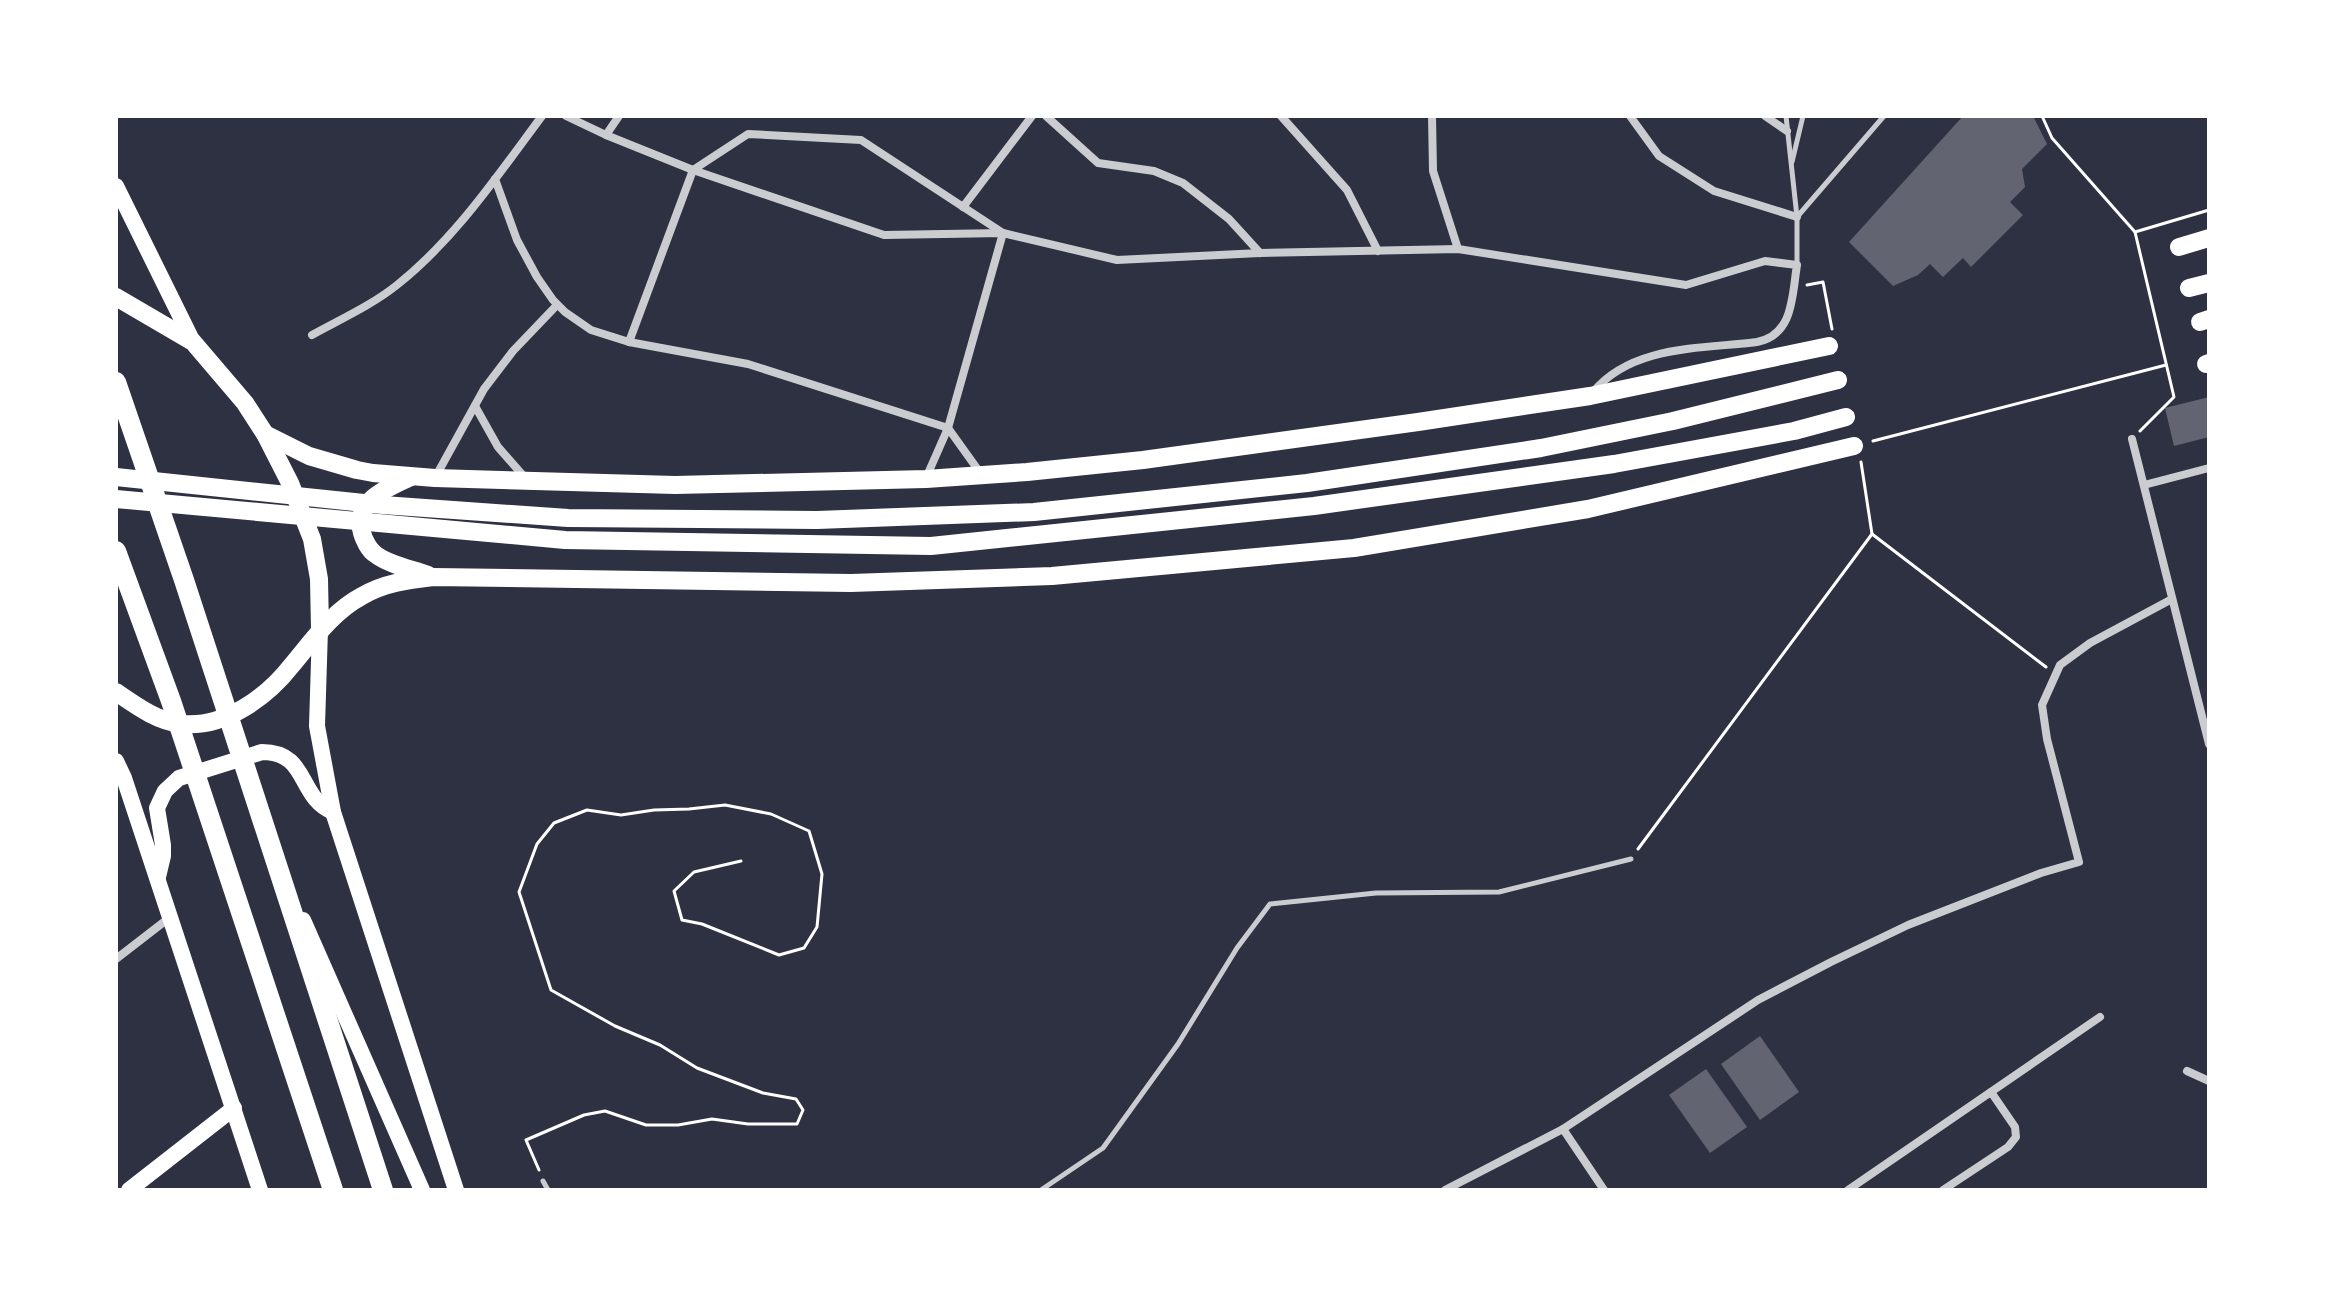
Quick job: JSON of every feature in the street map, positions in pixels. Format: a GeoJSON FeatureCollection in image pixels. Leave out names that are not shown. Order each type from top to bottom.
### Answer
{"type":"FeatureCollection","features":[{"type":"Feature","properties":{"kind":"highway"},"geometry":{"type":"LineString","coordinates":[[2179,247],[2209,238]]}},
{"type":"Feature","properties":{"kind":"highway"},"geometry":{"type":"LineString","coordinates":[[2189,288],[2209,283]]}},
{"type":"Feature","properties":{"kind":"highway"},"geometry":{"type":"LineString","coordinates":[[122,300],[193,342],[245,403],[265,434],[290,483],[312,539],[319,579],[320,629]]}},
{"type":"Feature","properties":{"kind":"highway"},"geometry":{"type":"LineString","coordinates":[[265,434],[309,456],[373,473],[435,478],[675,485],[926,479],[1143,460],[1590,396],[1830,339]]}},
{"type":"Feature","properties":{"kind":"highway"},"geometry":{"type":"LineString","coordinates":[[116,477],[383,505],[568,518],[817,520],[1034,512],[1416,468],[1541,448],[1673,421],[1838,380]]}},
{"type":"Feature","properties":{"kind":"highway"},"geometry":{"type":"LineString","coordinates":[[116,382],[184,580],[383,1190]]}},
{"type":"Feature","properties":{"kind":"highway"},"geometry":{"type":"LineString","coordinates":[[116,499],[565,540],[931,546],[1314,506],[1614,464],[1794,431],[1846,417]]}},
{"type":"Feature","properties":{"kind":"highway"},"geometry":{"type":"LineString","coordinates":[[116,692],[151,715],[180,724],[210,721],[239,711],[263,694],[290,668],[320,629],[361,596],[396,582],[433,577],[851,583],[1052,576],[1354,548],[1588,509],[1857,454]]}},
{"type":"Feature","properties":{"kind":"highway"},"geometry":{"type":"LineString","coordinates":[[413,476],[379,492],[363,508],[360,527],[363,540],[374,554],[433,577]]}},
{"type":"Feature","properties":{"kind":"highway"},"geometry":{"type":"LineString","coordinates":[[116,551],[171,701],[333,1190]]}},
{"type":"Feature","properties":{"kind":"main road"},"geometry":{"type":"LineString","coordinates":[[116,186],[193,342]]}},
{"type":"Feature","properties":{"kind":"main road"},"geometry":{"type":"LineString","coordinates":[[320,629],[317,726],[333,812],[456,1190]]}},
{"type":"Feature","properties":{"kind":"main road"},"geometry":{"type":"LineString","coordinates":[[158,878],[163,845],[157,808],[165,791],[179,778],[262,752],[279,755],[294,764],[313,798],[333,812]]}},
{"type":"Feature","properties":{"kind":"main road"},"geometry":{"type":"LineString","coordinates":[[116,761],[158,878],[260,1190]]}},
{"type":"Feature","properties":{"kind":"main road"},"geometry":{"type":"LineString","coordinates":[[272,848],[422,1190]]}},
{"type":"Feature","properties":{"kind":"main road"},"geometry":{"type":"LineString","coordinates":[[130,1190],[234,1108]]}},
{"type":"Feature","properties":{"kind":"street"},"geometry":{"type":"LineString","coordinates":[[312,335],[396,286],[427,258],[480,200],[542,116]]}},
{"type":"Feature","properties":{"kind":"street"},"geometry":{"type":"LineString","coordinates":[[566,116],[693,170],[884,235],[1003,233],[1117,260],[1458,249],[1686,285],[1765,261],[1797,265],[1788,317],[1785,325],[1772,337],[1757,342],[1644,357],[1620,368],[1590,396]]}},
{"type":"Feature","properties":{"kind":"street"},"geometry":{"type":"LineString","coordinates":[[606,135],[619,116]]}},
{"type":"Feature","properties":{"kind":"street"},"geometry":{"type":"LineString","coordinates":[[963,207],[1032,116]]}},
{"type":"Feature","properties":{"kind":"street"},"geometry":{"type":"LineString","coordinates":[[1046,116],[1098,163],[1154,171],[1183,183],[1229,219],[1260,253]]}},
{"type":"Feature","properties":{"kind":"street"},"geometry":{"type":"LineString","coordinates":[[1281,116],[1347,190],[1378,251]]}},
{"type":"Feature","properties":{"kind":"street"},"geometry":{"type":"LineString","coordinates":[[1432,116],[1433,171],[1458,249]]}},
{"type":"Feature","properties":{"kind":"street"},"geometry":{"type":"LineString","coordinates":[[1630,116],[1659,156],[1714,191],[1797,217]]}},
{"type":"Feature","properties":{"kind":"street"},"geometry":{"type":"LineString","coordinates":[[1765,116],[1787,131]]}},
{"type":"Feature","properties":{"kind":"street"},"geometry":{"type":"LineString","coordinates":[[629,342],[693,170],[748,134],[861,140],[1003,233]]}},
{"type":"Feature","properties":{"kind":"street"},"geometry":{"type":"LineString","coordinates":[[495,179],[517,240],[537,277],[557,305],[591,330],[629,342],[748,364],[948,428],[981,474]]}},
{"type":"Feature","properties":{"kind":"street"},"geometry":{"type":"LineString","coordinates":[[926,479],[948,428],[1003,233]]}},
{"type":"Feature","properties":{"kind":"street"},"geometry":{"type":"LineString","coordinates":[[435,478],[484,389],[513,351],[557,305]]}},
{"type":"Feature","properties":{"kind":"street"},"geometry":{"type":"LineString","coordinates":[[475,406],[498,447],[528,481]]}},
{"type":"Feature","properties":{"kind":"street"},"geometry":{"type":"LineString","coordinates":[[2132,439],[2209,744]]}},
{"type":"Feature","properties":{"kind":"street"},"geometry":{"type":"LineString","coordinates":[[2144,485],[2209,468]]}},
{"type":"Feature","properties":{"kind":"street"},"geometry":{"type":"LineString","coordinates":[[1445,1190],[1563,1129],[1758,1000],[1831,962],[1908,925],[2041,873],[2079,862],[2047,739],[2042,705],[2060,665],[2090,643],[2172,599]]}},
{"type":"Feature","properties":{"kind":"street"},"geometry":{"type":"LineString","coordinates":[[116,959],[171,917]]}},
{"type":"Feature","properties":{"kind":"street"},"geometry":{"type":"LineString","coordinates":[[1848,1190],[2100,1017]]}},
{"type":"Feature","properties":{"kind":"street"},"geometry":{"type":"LineString","coordinates":[[2187,1071],[2209,1081]]}},
{"type":"Feature","properties":{"kind":"street"},"geometry":{"type":"LineString","coordinates":[[1943,1190],[2008,1147],[2016,1137],[2015,1127],[1991,1092]]}},
{"type":"Feature","properties":{"kind":"street"},"geometry":{"type":"LineString","coordinates":[[1563,1129],[1604,1190]]}},
{"type":"Feature","properties":{"kind":"lane"},"geometry":{"type":"LineString","coordinates":[[1786,116],[1797,217],[1797,265]]}},
{"type":"Feature","properties":{"kind":"lane"},"geometry":{"type":"LineString","coordinates":[[1791,168],[1803,116]]}},
{"type":"Feature","properties":{"kind":"lane"},"geometry":{"type":"LineString","coordinates":[[1797,217],[1884,116]]}},
{"type":"Feature","properties":{"kind":"lane"},"geometry":{"type":"LineString","coordinates":[[1041,1190],[1103,1148],[1178,1044],[1237,948],[1270,904],[1376,893],[1499,892],[1631,859]]}},
{"type":"Feature","properties":{"kind":"lane"},"geometry":{"type":"LineString","coordinates":[[543,1181],[548,1190]]}},
{"type":"Feature","properties":{"kind":"path"},"geometry":{"type":"LineString","coordinates":[[2042,116],[2052,138],[2135,232],[2174,397],[2132,439]]}},
{"type":"Feature","properties":{"kind":"path"},"geometry":{"type":"LineString","coordinates":[[2135,232],[2209,210]]}},
{"type":"Feature","properties":{"kind":"path"},"geometry":{"type":"LineString","coordinates":[[1793,288],[1823,282],[1830,339]]}},
{"type":"Feature","properties":{"kind":"path"},"geometry":{"type":"LineString","coordinates":[[2056,674],[1872,534],[1857,454],[2166,365]]}},
{"type":"Feature","properties":{"kind":"path"},"geometry":{"type":"LineString","coordinates":[[1631,859],[1872,534]]}},
{"type":"Feature","properties":{"kind":"path"},"geometry":{"type":"LineString","coordinates":[[543,1181],[526,1140],[584,1115],[605,1111],[646,1125],[678,1125],[712,1119],[748,1124],[797,1124],[803,1110],[796,1099],[763,1093],[697,1068],[660,1045],[615,1026],[551,990],[519,892],[537,844],[554,823],[587,810],[621,815],[725,805],[771,814],[809,831],[822,874],[817,927],[804,948],[779,955],[702,924],[682,920],[674,891],[694,872],[741,861]]}},
{"type":"Feature","properties":{"kind":"building"},"geometry":{"type":"Polygon","coordinates":[[[1963,116],[2033,116],[2047,144],[2022,169],[2025,187],[2010,202],[2023,215],[1971,267],[1963,258],[1943,277],[1930,264],[1918,275],[1893,286],[1849,242],[1963,116]]]}},
{"type":"Feature","properties":{"kind":"building"},"geometry":{"type":"Polygon","coordinates":[[[2209,397],[2209,437],[2174,446],[2165,408],[2209,397]]]}},
{"type":"Feature","properties":{"kind":"building"},"geometry":{"type":"Polygon","coordinates":[[[1760,1036],[1799,1092],[1760,1120],[1721,1064],[1760,1036]]]}},
{"type":"Feature","properties":{"kind":"building"},"geometry":{"type":"Polygon","coordinates":[[[1706,1069],[1747,1127],[1710,1153],[1669,1095],[1706,1069]]]}}]}
